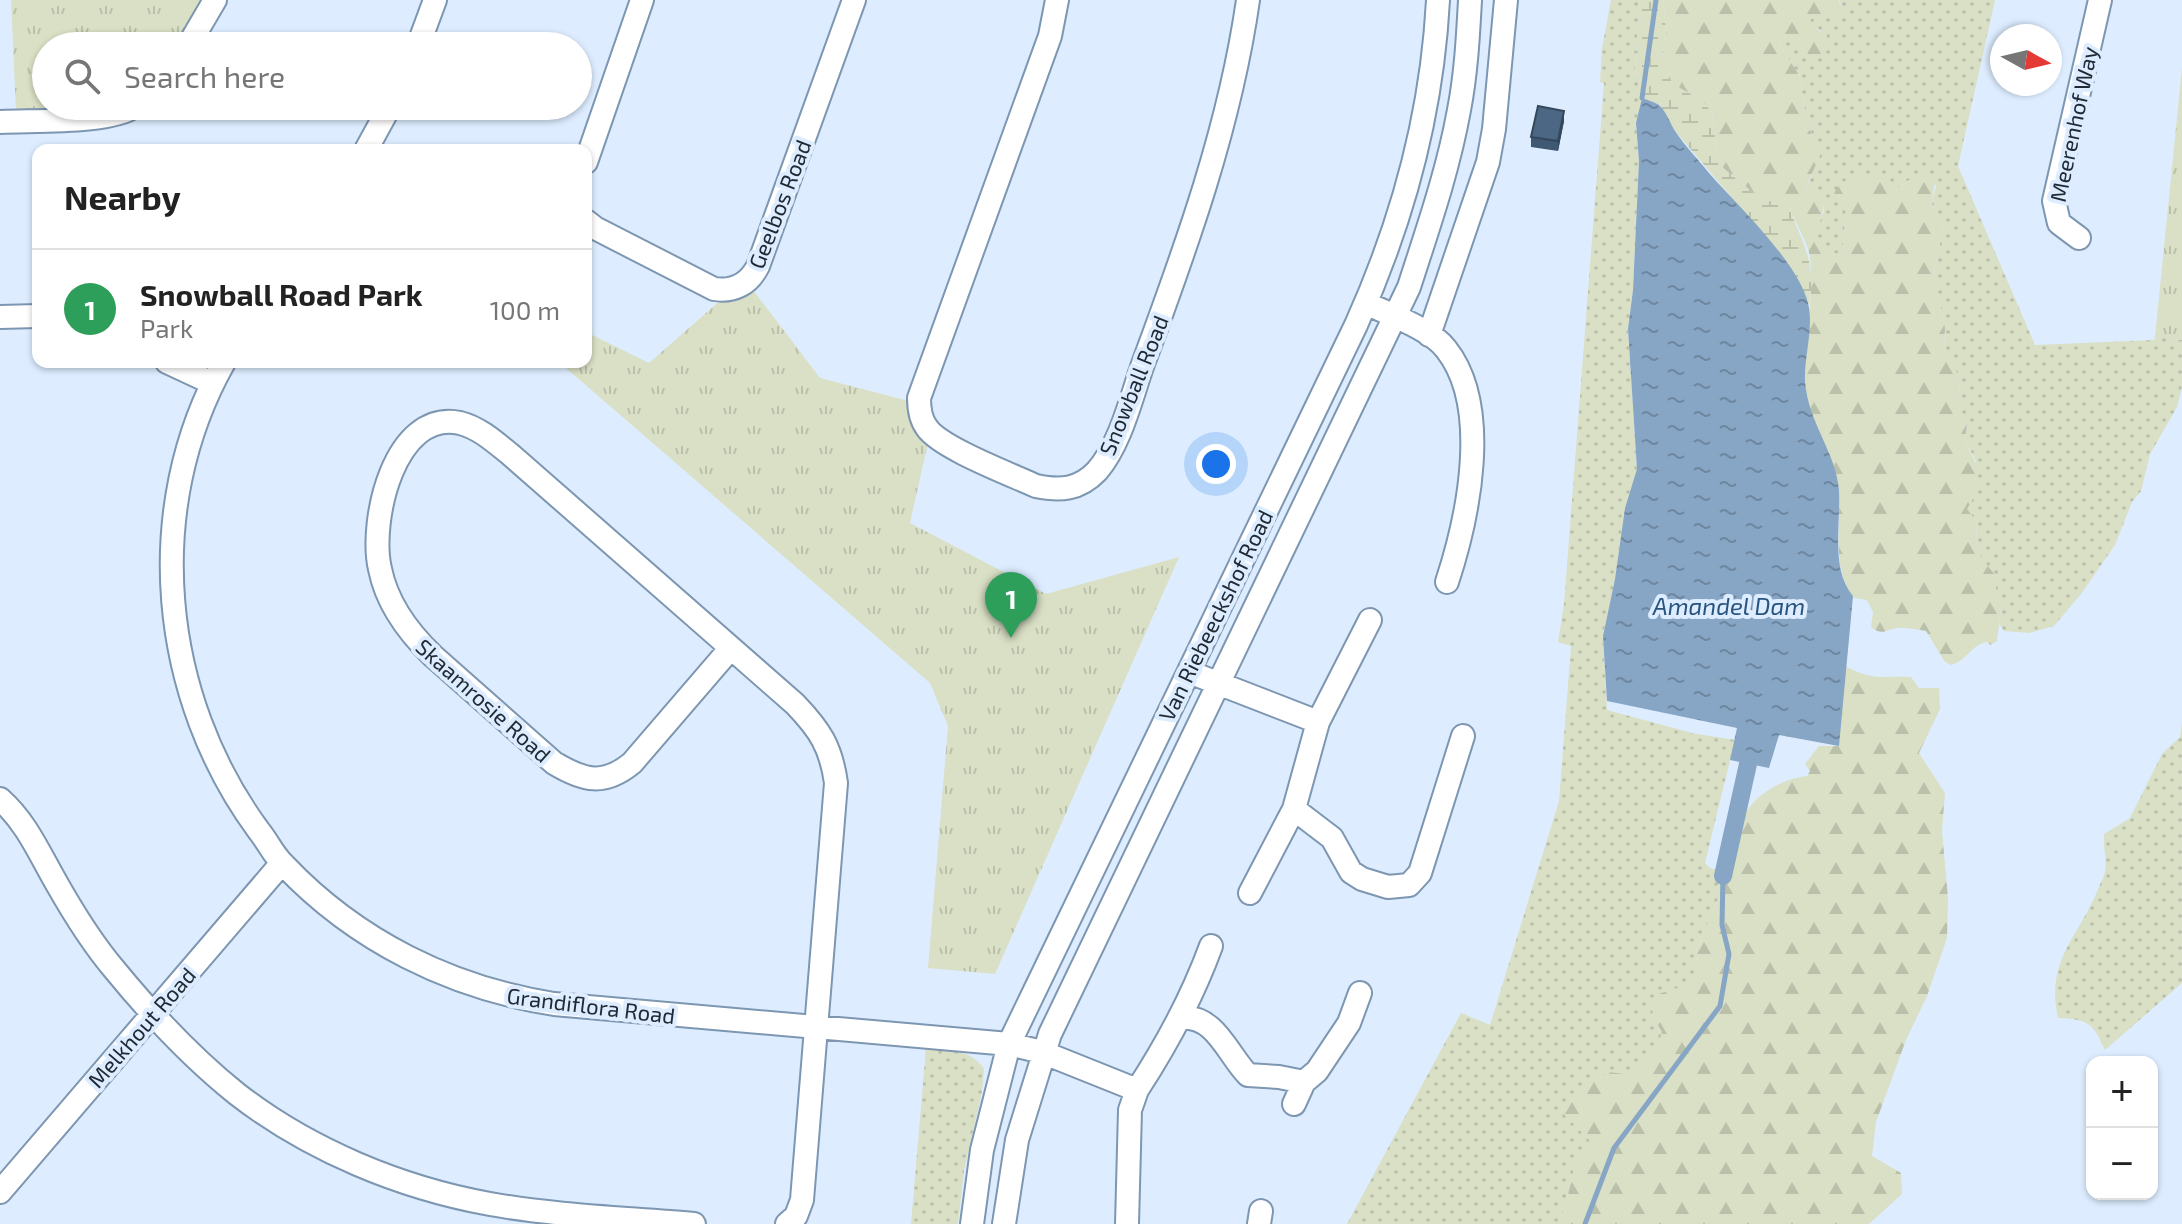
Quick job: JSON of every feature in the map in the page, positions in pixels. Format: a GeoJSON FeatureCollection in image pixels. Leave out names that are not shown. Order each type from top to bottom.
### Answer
{"type":"FeatureCollection","features":[{"type":"Feature","properties":{"kind":"street"},"geometry":{"type":"LineString","coordinates":[[196,32],[215,0]]}},
{"type":"Feature","properties":{"kind":"street"},"geometry":{"type":"LineString","coordinates":[[423,32],[435,0]]}},
{"type":"Feature","properties":{"kind":"street"},"geometry":{"type":"LineString","coordinates":[[592,145],[642,0]]}},
{"type":"Feature","properties":{"kind":"street","name":"Geelbos Road"},"geometry":{"type":"LineString","coordinates":[[592,226],[714,289],[733,289],[749,280],[758,266],[854,0]]}},
{"type":"Feature","properties":{"kind":"street","name":"Snowball Road"},"geometry":{"type":"LineString","coordinates":[[1057,0],[1050,36],[919,398],[926,427],[941,441],[1036,486],[1053,490],[1069,490],[1098,469],[1119,428],[1195,222],[1231,97],[1248,0]]}},
{"type":"Feature","properties":{"kind":"street","name":"Van Riebeeckshof Road"},"geometry":{"type":"LineString","coordinates":[[972,1224],[987,1126],[1009,1044],[1366,303],[1393,236],[1418,150],[1432,70],[1438,0]]}},
{"type":"Feature","properties":{"kind":"street","name":"Van Riebeeckshof Road"},"geometry":{"type":"LineString","coordinates":[[1004,1224],[1017,1140],[1042,1052],[1395,318],[1429,226],[1452,147],[1465,72],[1470,0]]}},
{"type":"Feature","properties":{"kind":"street"},"geometry":{"type":"LineString","coordinates":[[1429,335],[1488,162],[1506,0]]}},
{"type":"Feature","properties":{"kind":"street","name":"Meerenhof Way"},"geometry":{"type":"LineString","coordinates":[[2079,238],[2059,223],[2054,201],[2100,0]]}},
{"type":"Feature","properties":{"kind":"street"},"geometry":{"type":"LineString","coordinates":[[0,122],[46,120]]}},
{"type":"Feature","properties":{"kind":"street"},"geometry":{"type":"LineString","coordinates":[[369,144],[382,120]]}},
{"type":"Feature","properties":{"kind":"street"},"geometry":{"type":"LineString","coordinates":[[1366,303],[1429,335],[1447,349],[1464,386],[1470,413],[1471,489],[1447,582]]}},
{"type":"Feature","properties":{"kind":"street"},"geometry":{"type":"LineString","coordinates":[[0,317],[32,316]]}},
{"type":"Feature","properties":{"kind":"street"},"geometry":{"type":"LineString","coordinates":[[180,368],[212,383]]}},
{"type":"Feature","properties":{"kind":"street","name":"Grandiflora Road"},"geometry":{"type":"LineString","coordinates":[[221,368],[195,427],[178,492],[172,559],[175,626],[190,693],[214,757],[242,806],[282,863],[325,903],[395,951],[492,992],[554,1004],[1009,1044],[1042,1052],[1137,1090]]}},
{"type":"Feature","properties":{"kind":"street","name":"Skaamrosie Road"},"geometry":{"type":"LineString","coordinates":[[730,649],[632,763],[619,774],[603,779],[571,773],[554,763],[433,656],[401,619],[388,595],[379,568],[377,537],[386,483],[398,458],[426,428],[443,422],[473,427],[541,481],[795,704],[826,742],[833,759],[836,783],[802,1200],[796,1216],[787,1224]]}},
{"type":"Feature","properties":{"kind":"street"},"geometry":{"type":"LineString","coordinates":[[1250,893],[1294,809],[1318,722],[1370,620]]}},
{"type":"Feature","properties":{"kind":"street"},"geometry":{"type":"LineString","coordinates":[[1189,672],[1318,722]]}},
{"type":"Feature","properties":{"kind":"street"},"geometry":{"type":"LineString","coordinates":[[1294,809],[1332,838],[1351,872],[1388,887],[1409,885],[1420,873],[1463,736]]}},
{"type":"Feature","properties":{"kind":"street"},"geometry":{"type":"LineString","coordinates":[[0,799],[27,830],[63,895],[97,947],[153,1013],[222,1081],[253,1105],[320,1145],[387,1176],[455,1196],[524,1210],[694,1224]]}},
{"type":"Feature","properties":{"kind":"street","name":"Melkhout Road"},"geometry":{"type":"LineString","coordinates":[[0,1192],[282,863]]}},
{"type":"Feature","properties":{"kind":"street"},"geometry":{"type":"LineString","coordinates":[[1127,1224],[1130,1110],[1137,1090],[1181,1018],[1211,946]]}},
{"type":"Feature","properties":{"kind":"street"},"geometry":{"type":"LineString","coordinates":[[1294,1104],[1304,1082],[1317,1071],[1336,1045],[1349,1023],[1360,993]]}},
{"type":"Feature","properties":{"kind":"street"},"geometry":{"type":"LineString","coordinates":[[1181,1018],[1196,1019],[1219,1037],[1248,1075],[1304,1082]]}},
{"type":"Feature","properties":{"kind":"green space"},"geometry":{"type":"Polygon","coordinates":[[[11,0],[203,0],[184,32],[32,32],[32,111],[16,112],[11,0]]]}},
{"type":"Feature","properties":{"kind":"green space"},"geometry":{"type":"Polygon","coordinates":[[[1611,0],[1640,0],[1635,70],[1642,98],[1636,123],[1639,161],[1633,290],[1628,329],[1637,469],[1625,508],[1603,636],[1607,710],[1692,733],[1735,740],[1705,863],[1722,871],[1719,897],[1696,950],[1699,967],[1681,987],[1656,1051],[1633,1076],[1575,1165],[1558,1224],[1347,1224],[1461,1013],[1490,1025],[1559,801],[1571,646],[1558,642],[1564,604],[1604,83],[1600,82],[1602,48],[1611,0]]]}},
{"type":"Feature","properties":{"kind":"green space"},"geometry":{"type":"Polygon","coordinates":[[[1640,0],[1663,0],[1666,30],[1662,57],[1672,83],[1702,101],[1712,112],[1717,154],[1723,168],[1763,201],[1785,202],[1789,207],[1810,265],[1809,305],[1795,274],[1675,131],[1660,105],[1642,98],[1635,70],[1640,0]]]}},
{"type":"Feature","properties":{"kind":"green space"},"geometry":{"type":"Polygon","coordinates":[[[1663,0],[1839,0],[1841,11],[1836,16],[1817,16],[1810,20],[1812,26],[1827,36],[1829,49],[1820,55],[1809,55],[1789,36],[1782,37],[1779,44],[1799,75],[1805,111],[1811,122],[1809,129],[1821,153],[1806,187],[1823,193],[1823,210],[1815,236],[1834,253],[1840,255],[1843,249],[1846,209],[1833,197],[1842,183],[1862,177],[1886,177],[1897,189],[1920,175],[1935,178],[1932,204],[1943,228],[1934,273],[1945,328],[1944,350],[1958,375],[1957,403],[1967,423],[1965,441],[1978,468],[1978,490],[1967,509],[1977,522],[1976,542],[1982,559],[1996,576],[1996,594],[2001,608],[1997,641],[1991,645],[1986,642],[1977,646],[1956,663],[1951,665],[1945,662],[1926,631],[1900,628],[1884,632],[1875,630],[1871,627],[1873,612],[1867,600],[1854,598],[1847,586],[1840,560],[1837,480],[1809,411],[1806,393],[1811,295],[1809,253],[1789,207],[1763,201],[1723,168],[1717,154],[1712,112],[1702,101],[1672,84],[1662,57],[1666,30],[1663,0]]]}},
{"type":"Feature","properties":{"kind":"green space"},"geometry":{"type":"Polygon","coordinates":[[[1839,0],[1995,0],[1958,166],[2035,345],[2154,340],[2155,337],[2182,340],[2182,387],[2177,407],[2150,454],[2141,491],[2132,502],[2115,545],[2054,626],[2029,633],[2004,631],[1999,624],[2001,608],[1996,594],[1996,576],[1982,559],[1976,542],[1977,523],[1966,509],[1977,490],[1976,461],[1965,441],[1967,423],[1957,403],[1958,375],[1944,350],[1945,328],[1934,273],[1943,228],[1932,204],[1936,185],[1909,180],[1897,189],[1889,179],[1846,209],[1840,255],[1814,236],[1824,211],[1823,193],[1806,187],[1812,173],[1815,143],[1809,129],[1811,122],[1805,111],[1799,75],[1779,44],[1782,37],[1822,31],[1811,26],[1810,19],[1817,15],[1830,18],[1841,3],[1839,0]]]}},
{"type":"Feature","properties":{"kind":"green space"},"geometry":{"type":"Polygon","coordinates":[[[2182,68],[2182,340],[2155,337],[2182,68]]]}},
{"type":"Feature","properties":{"kind":"green space"},"geometry":{"type":"Polygon","coordinates":[[[753,290],[820,378],[909,401],[928,443],[910,523],[1046,594],[1179,557],[995,974],[928,968],[948,726],[930,683],[566,368],[592,368],[592,335],[649,363],[722,299],[753,290]]]}},
{"type":"Feature","properties":{"kind":"green space"},"geometry":{"type":"Polygon","coordinates":[[[1845,666],[1870,676],[1911,677],[1919,688],[1939,688],[1940,709],[1919,753],[1945,793],[1942,831],[1948,898],[1947,938],[1876,1122],[1872,1156],[1901,1173],[1902,1194],[1869,1224],[1558,1224],[1575,1165],[1592,1143],[1558,1108],[1579,1089],[1608,1072],[1633,1075],[1656,1051],[1662,1032],[1652,1015],[1655,995],[1680,987],[1699,967],[1696,950],[1719,897],[1723,865],[1729,863],[1732,857],[1747,811],[1769,790],[1807,776],[1810,771],[1805,764],[1819,746],[1838,746],[1845,666]]]}},
{"type":"Feature","properties":{"kind":"green space"},"geometry":{"type":"Polygon","coordinates":[[[2182,723],[2182,983],[2105,1050],[2088,1024],[2058,1018],[2056,980],[2066,950],[2104,874],[2104,834],[2130,818],[2162,754],[2180,737],[2182,723]]]}},
{"type":"Feature","properties":{"kind":"green space"},"geometry":{"type":"Polygon","coordinates":[[[926,1048],[966,1054],[984,1069],[982,1092],[964,1171],[958,1224],[911,1224],[926,1048]]]}},
{"type":"Feature","properties":{"kind":"water","name":"Amandel Dam"},"geometry":{"type":"Polygon","coordinates":[[[1642,98],[1661,108],[1687,147],[1766,235],[1792,270],[1808,303],[1807,396],[1837,476],[1839,559],[1841,573],[1853,596],[1839,746],[1779,735],[1769,768],[1730,760],[1737,728],[1607,701],[1603,636],[1625,508],[1637,469],[1628,329],[1633,290],[1639,161],[1636,123],[1642,98]]]}},
{"type":"Feature","properties":{"kind":"building"},"geometry":{"type":"Polygon","coordinates":[[[1538,106],[1564,111],[1558,141],[1531,137],[1538,106]]]}},
{"type":"Feature","properties":{"kind":"waterway"},"geometry":{"type":"LineString","coordinates":[[1642,98],[1656,0]]}},
{"type":"Feature","properties":{"kind":"waterway"},"geometry":{"type":"LineString","coordinates":[[1723,876],[1748,764]]}},
{"type":"Feature","properties":{"kind":"waterway"},"geometry":{"type":"LineString","coordinates":[[1585,1224],[1614,1148],[1720,1006],[1729,954],[1722,925],[1723,876]]}},
{"type":"Feature","properties":{"kind":"place","name":"Snowball Road Park"},"geometry":{"type":"Point","coordinates":[1011,638]}}]}
